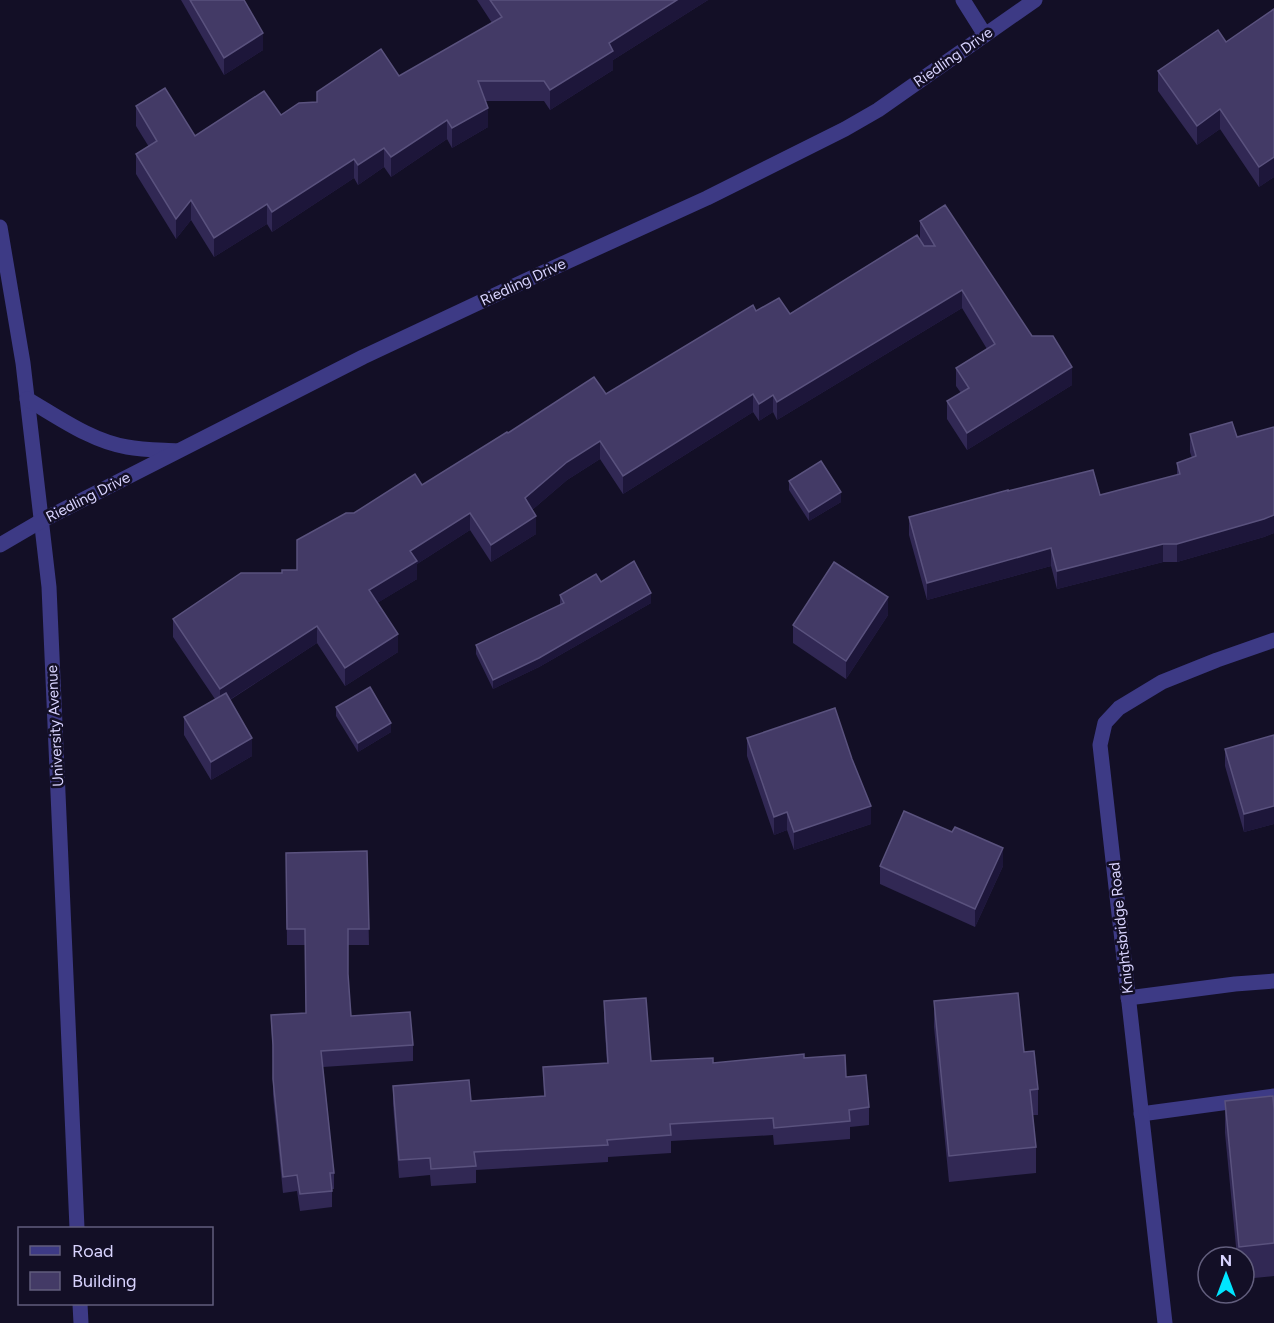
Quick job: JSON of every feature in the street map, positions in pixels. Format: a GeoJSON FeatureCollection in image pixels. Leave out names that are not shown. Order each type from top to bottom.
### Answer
{"type":"FeatureCollection","features":[{"type":"Feature","properties":{"kind":"street"},"geometry":{"type":"LineString","coordinates":[[963,0],[985,35]]}},
{"type":"Feature","properties":{"kind":"street","name":"Riedling Drive"},"geometry":{"type":"LineString","coordinates":[[0,545],[41,521],[363,357],[707,198],[845,129],[878,110],[1035,0]]}},
{"type":"Feature","properties":{"kind":"street","name":"University Avenue"},"geometry":{"type":"LineString","coordinates":[[0,227],[23,363],[49,586],[77,1227]]}},
{"type":"Feature","properties":{"kind":"street"},"geometry":{"type":"LineString","coordinates":[[27,399],[95,437],[125,447],[177,451]]}},
{"type":"Feature","properties":{"kind":"street","name":"Knightsbridge Road"},"geometry":{"type":"LineString","coordinates":[[1165,1323],[1100,745],[1105,723],[1119,708],[1162,682],[1274,640]]}},
{"type":"Feature","properties":{"kind":"street"},"geometry":{"type":"LineString","coordinates":[[1128,998],[1274,981]]}},
{"type":"Feature","properties":{"kind":"street"},"geometry":{"type":"LineString","coordinates":[[1141,1114],[1274,1096]]}},
{"type":"Feature","properties":{"kind":"street"},"geometry":{"type":"LineString","coordinates":[[80,1305],[81,1323]]}},
{"type":"Feature","properties":{"kind":"building"},"geometry":{"type":"Polygon","coordinates":[[[190,0],[244,0],[263,33],[224,58],[190,0]]]}},
{"type":"Feature","properties":{"kind":"building"},"geometry":{"type":"Polygon","coordinates":[[[490,0],[677,0],[609,43],[613,51],[550,90],[544,81],[478,81],[488,108],[452,128],[447,120],[391,157],[384,148],[358,165],[354,159],[272,212],[267,204],[214,238],[191,200],[176,219],[136,154],[157,141],[136,106],[165,88],[195,136],[264,91],[281,115],[299,103],[317,102],[317,92],[381,49],[399,76],[502,17],[490,0]]]}},
{"type":"Feature","properties":{"kind":"building"},"geometry":{"type":"Polygon","coordinates":[[[1274,9],[1274,157],[1259,167],[1220,109],[1197,126],[1158,71],[1218,30],[1226,42],[1274,9]]]}},
{"type":"Feature","properties":{"kind":"building"},"geometry":{"type":"Polygon","coordinates":[[[945,205],[1032,336],[1053,336],[1072,367],[967,433],[947,401],[969,388],[956,368],[995,344],[962,290],[777,402],[773,395],[759,404],[753,394],[623,476],[600,441],[567,462],[525,498],[536,516],[491,545],[470,513],[410,551],[417,561],[369,590],[398,634],[345,668],[317,626],[220,689],[173,619],[241,573],[282,573],[282,570],[297,570],[297,540],[346,513],[354,513],[415,474],[422,485],[594,377],[606,394],[753,305],[756,311],[779,298],[790,314],[917,235],[924,246],[935,246],[920,221],[945,205]]]}},
{"type":"Feature","properties":{"kind":"building"},"geometry":{"type":"Polygon","coordinates":[[[1232,422],[1237,437],[1274,427],[1274,515],[1177,544],[1163,544],[1057,571],[1051,548],[927,583],[909,517],[1093,470],[1100,495],[1180,474],[1177,463],[1196,456],[1190,434],[1232,422]]]}},
{"type":"Feature","properties":{"kind":"building"},"geometry":{"type":"Polygon","coordinates":[[[821,461],[841,492],[809,512],[789,481],[821,461]]]}},
{"type":"Feature","properties":{"kind":"building"},"geometry":{"type":"Polygon","coordinates":[[[634,561],[651,593],[539,658],[493,680],[476,645],[564,603],[560,595],[596,574],[601,582],[634,561]]]}},
{"type":"Feature","properties":{"kind":"building"},"geometry":{"type":"Polygon","coordinates":[[[834,562],[888,597],[846,661],[793,625],[834,562]]]}},
{"type":"Feature","properties":{"kind":"building"},"geometry":{"type":"Polygon","coordinates":[[[370,687],[391,723],[358,743],[336,707],[370,687]]]}},
{"type":"Feature","properties":{"kind":"building"},"geometry":{"type":"Polygon","coordinates":[[[226,693],[252,738],[211,762],[184,717],[226,693]]]}},
{"type":"Feature","properties":{"kind":"building"},"geometry":{"type":"Polygon","coordinates":[[[835,708],[871,806],[794,832],[787,812],[774,817],[747,738],[835,708]]]}},
{"type":"Feature","properties":{"kind":"building"},"geometry":{"type":"Polygon","coordinates":[[[1274,735],[1274,806],[1244,814],[1225,749],[1274,735]]]}},
{"type":"Feature","properties":{"kind":"building"},"geometry":{"type":"Polygon","coordinates":[[[904,811],[952,832],[955,827],[1003,848],[975,909],[880,866],[904,811]]]}},
{"type":"Feature","properties":{"kind":"building"},"geometry":{"type":"Polygon","coordinates":[[[367,851],[369,929],[348,929],[351,1016],[410,1012],[413,1045],[321,1051],[334,1173],[330,1173],[332,1191],[300,1194],[297,1175],[283,1177],[273,1079],[271,1015],[306,1013],[305,929],[287,929],[286,853],[367,851]]]}},
{"type":"Feature","properties":{"kind":"building"},"geometry":{"type":"Polygon","coordinates":[[[1018,993],[1024,1052],[1034,1051],[1038,1089],[1030,1090],[1036,1147],[949,1156],[934,1001],[1018,993]]]}},
{"type":"Feature","properties":{"kind":"building"},"geometry":{"type":"Polygon","coordinates":[[[646,998],[651,1061],[713,1058],[713,1063],[804,1054],[804,1058],[845,1055],[846,1077],[866,1075],[869,1107],[849,1110],[850,1121],[774,1128],[773,1118],[670,1124],[671,1135],[607,1140],[608,1145],[474,1152],[476,1166],[431,1169],[430,1158],[399,1160],[393,1086],[469,1080],[471,1101],[545,1096],[543,1067],[608,1063],[604,1001],[646,998]]]}},
{"type":"Feature","properties":{"kind":"building"},"geometry":{"type":"Polygon","coordinates":[[[1273,1096],[1274,1243],[1239,1245],[1225,1101],[1273,1096]]]}}]}
